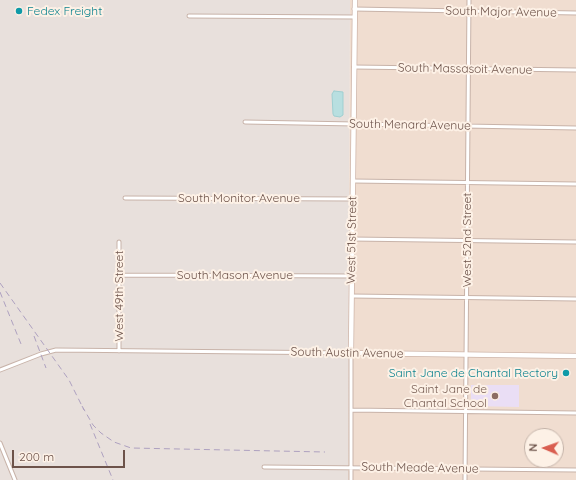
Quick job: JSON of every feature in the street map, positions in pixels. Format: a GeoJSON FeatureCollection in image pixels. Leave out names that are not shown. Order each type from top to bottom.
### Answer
{"type":"FeatureCollection","features":[{"type":"Feature","properties":{"kind":"street","name":"West 51st Street"},"geometry":{"type":"LineString","coordinates":[[351,480],[354,0]]}},
{"type":"Feature","properties":{"kind":"street","name":"West 52nd Street"},"geometry":{"type":"LineString","coordinates":[[465,480],[469,0]]}},
{"type":"Feature","properties":{"kind":"street","name":"South Major Avenue"},"geometry":{"type":"LineString","coordinates":[[354,9],[576,13]]}},
{"type":"Feature","properties":{"kind":"street"},"geometry":{"type":"LineString","coordinates":[[189,16],[354,17]]}},
{"type":"Feature","properties":{"kind":"street","name":"South Massasoit Avenue"},"geometry":{"type":"LineString","coordinates":[[354,67],[576,70]]}},
{"type":"Feature","properties":{"kind":"street","name":"South Menard Avenue"},"geometry":{"type":"LineString","coordinates":[[245,122],[576,128]]}},
{"type":"Feature","properties":{"kind":"street"},"geometry":{"type":"LineString","coordinates":[[353,181],[576,184]]}},
{"type":"Feature","properties":{"kind":"street","name":"South Monitor Avenue"},"geometry":{"type":"LineString","coordinates":[[125,198],[353,199]]}},
{"type":"Feature","properties":{"kind":"street"},"geometry":{"type":"LineString","coordinates":[[352,239],[576,242]]}},
{"type":"Feature","properties":{"kind":"street","name":"West 49th Street"},"geometry":{"type":"LineString","coordinates":[[119,242],[119,351]]}},
{"type":"Feature","properties":{"kind":"street","name":"South Mason Avenue"},"geometry":{"type":"LineString","coordinates":[[119,275],[352,276]]}},
{"type":"Feature","properties":{"kind":"street"},"geometry":{"type":"LineString","coordinates":[[352,296],[576,299]]}},
{"type":"Feature","properties":{"kind":"street","name":"South Austin Avenue"},"geometry":{"type":"LineString","coordinates":[[0,370],[41,354],[56,350],[576,356]]}},
{"type":"Feature","properties":{"kind":"street"},"geometry":{"type":"LineString","coordinates":[[351,410],[576,413]]}},
{"type":"Feature","properties":{"kind":"street"},"geometry":{"type":"LineString","coordinates":[[0,443],[15,480]]}},
{"type":"Feature","properties":{"kind":"street","name":"South Meade Avenue"},"geometry":{"type":"LineString","coordinates":[[264,467],[576,470]]}},
{"type":"Feature","properties":{"kind":"shaded area"},"geometry":{"type":"Polygon","coordinates":[[[0,0],[350,0],[348,480],[0,480],[0,0]]]}},
{"type":"Feature","properties":{"kind":"shaded area"},"geometry":{"type":"Polygon","coordinates":[[[350,0],[576,0],[576,480],[348,480],[350,0]]]}},
{"type":"Feature","properties":{"kind":"shaded area","name":"Saint Jane de Chantal School"},"geometry":{"type":"Polygon","coordinates":[[[471,385],[519,385],[519,407],[471,406],[471,385]]]}},
{"type":"Feature","properties":{"kind":"water"},"geometry":{"type":"Polygon","coordinates":[[[334,91],[343,92],[343,115],[340,117],[334,116],[333,114],[332,94],[334,91]]]}},
{"type":"Feature","properties":{"kind":"railway"},"geometry":{"type":"LineString","coordinates":[[0,283],[69,380],[84,410]]}},
{"type":"Feature","properties":{"kind":"railway"},"geometry":{"type":"LineString","coordinates":[[0,292],[21,344]]}},
{"type":"Feature","properties":{"kind":"railway"},"geometry":{"type":"LineString","coordinates":[[34,336],[46,368]]}},
{"type":"Feature","properties":{"kind":"railway"},"geometry":{"type":"LineString","coordinates":[[82,406],[93,425],[101,433],[114,442],[131,448],[325,452]]}},
{"type":"Feature","properties":{"kind":"railway"},"geometry":{"type":"LineString","coordinates":[[90,424],[113,480]]}},
{"type":"Feature","properties":{"kind":"place","name":"Fedex Freight"},"geometry":{"type":"Point","coordinates":[19,11]}},
{"type":"Feature","properties":{"kind":"place","name":"Saint Jane de Chantal Rectory"},"geometry":{"type":"Point","coordinates":[566,373]}},
{"type":"Feature","properties":{"kind":"place","name":"Saint Jane de Chantal School"},"geometry":{"type":"Point","coordinates":[495,396]}}]}
